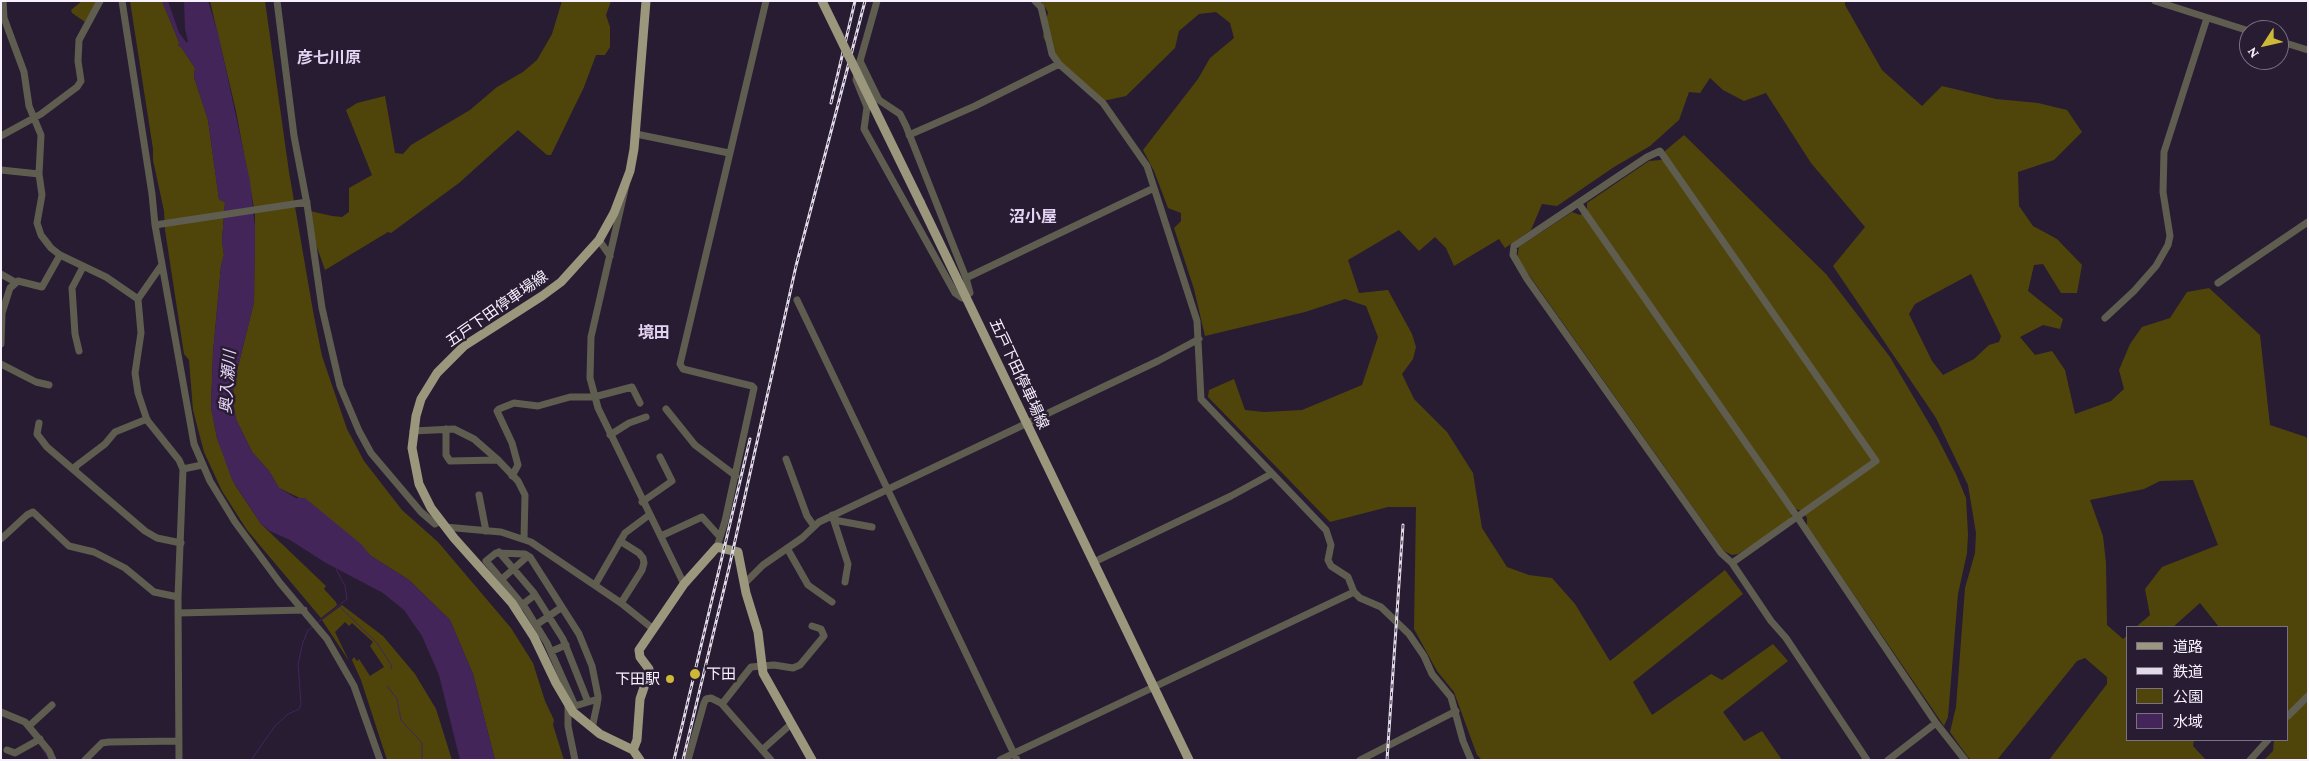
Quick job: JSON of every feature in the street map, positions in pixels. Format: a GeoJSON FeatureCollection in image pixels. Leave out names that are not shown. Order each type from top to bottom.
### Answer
{"type":"FeatureCollection","features":[{"type":"Feature","properties":{"kind":"main road","name":"五戸下田停車場線"},"geometry":{"type":"LineString","coordinates":[[632,750],[579,719],[568,705],[534,637],[516,609],[443,524],[424,497],[416,472],[412,448],[413,431],[425,392],[446,362],[476,337],[561,282],[600,239],[614,213],[626,182],[636,134],[646,1]]}},
{"type":"Feature","properties":{"kind":"main road","name":"五戸下田停車場線"},"geometry":{"type":"LineString","coordinates":[[822,1],[1189,760]]}},
{"type":"Feature","properties":{"kind":"main road"},"geometry":{"type":"LineString","coordinates":[[640,760],[632,750],[637,740],[639,706],[649,669],[638,654],[652,628],[684,584],[719,542],[738,552],[758,632],[761,666],[812,760]]}},
{"type":"Feature","properties":{"kind":"street"},"geometry":{"type":"LineString","coordinates":[[3,1],[4,18],[24,72],[29,106],[34,116],[41,144],[39,174],[42,195],[37,223],[46,241],[60,255],[106,277],[138,299]]}},
{"type":"Feature","properties":{"kind":"street"},"geometry":{"type":"LineString","coordinates":[[1,136],[34,116],[41,114],[70,93],[81,81],[78,61],[78,40],[100,1]]}},
{"type":"Feature","properties":{"kind":"street"},"geometry":{"type":"LineString","coordinates":[[122,1],[161,250],[161,266],[188,421],[202,465],[218,496],[250,544],[327,639],[354,686],[380,760]]}},
{"type":"Feature","properties":{"kind":"street"},"geometry":{"type":"LineString","coordinates":[[277,1],[294,136],[325,323],[340,386],[351,414],[371,453],[426,517],[435,524],[486,531],[525,540],[621,603],[652,628]]}},
{"type":"Feature","properties":{"kind":"street"},"geometry":{"type":"LineString","coordinates":[[719,542],[736,476],[754,388],[683,369],[680,364],[766,1]]}},
{"type":"Feature","properties":{"kind":"street"},"geometry":{"type":"LineString","coordinates":[[860,61],[879,100],[900,114],[910,135],[966,278],[970,290],[966,296],[959,298],[955,293],[866,137],[864,124],[867,107],[856,80],[860,61],[877,1]]}},
{"type":"Feature","properties":{"kind":"street"},"geometry":{"type":"LineString","coordinates":[[1035,1],[1041,8],[1052,54],[1059,64],[1103,103],[1147,166],[1197,321],[1201,399],[1326,530],[1331,545],[1328,560],[1331,566],[1348,577],[1354,592],[1360,598],[1381,606],[1409,634],[1424,656],[1432,674],[1451,696],[1463,741],[1471,760]]}},
{"type":"Feature","properties":{"kind":"street"},"geometry":{"type":"LineString","coordinates":[[2155,1],[2239,28]]}},
{"type":"Feature","properties":{"kind":"street"},"geometry":{"type":"LineString","coordinates":[[2105,318],[2134,292],[2156,266],[2168,246],[2170,236],[2163,192],[2164,152],[2207,18]]}},
{"type":"Feature","properties":{"kind":"street"},"geometry":{"type":"LineString","coordinates":[[2289,44],[2308,50]]}},
{"type":"Feature","properties":{"kind":"street"},"geometry":{"type":"LineString","coordinates":[[910,135],[975,106],[1059,64]]}},
{"type":"Feature","properties":{"kind":"street"},"geometry":{"type":"LineString","coordinates":[[636,134],[729,153]]}},
{"type":"Feature","properties":{"kind":"street"},"geometry":{"type":"LineString","coordinates":[[1732,563],[1876,461],[1660,151],[1647,157],[1514,246],[1513,255],[1527,279],[1715,546],[1732,563],[1771,621],[1786,638],[1867,760]]}},
{"type":"Feature","properties":{"kind":"street"},"geometry":{"type":"LineString","coordinates":[[1,170],[39,174]]}},
{"type":"Feature","properties":{"kind":"street"},"geometry":{"type":"LineString","coordinates":[[626,182],[626,193],[589,352],[590,378],[594,397],[610,435],[684,584]]}},
{"type":"Feature","properties":{"kind":"street"},"geometry":{"type":"LineString","coordinates":[[966,278],[1154,188]]}},
{"type":"Feature","properties":{"kind":"street"},"geometry":{"type":"LineString","coordinates":[[156,225],[305,202]]}},
{"type":"Feature","properties":{"kind":"street"},"geometry":{"type":"LineString","coordinates":[[1579,204],[1798,518],[1936,723],[1965,760]]}},
{"type":"Feature","properties":{"kind":"street"},"geometry":{"type":"LineString","coordinates":[[2218,283],[2308,222]]}},
{"type":"Feature","properties":{"kind":"street"},"geometry":{"type":"LineString","coordinates":[[600,239],[614,244]]}},
{"type":"Feature","properties":{"kind":"street"},"geometry":{"type":"LineString","coordinates":[[600,239],[610,256]]}},
{"type":"Feature","properties":{"kind":"street"},"geometry":{"type":"LineString","coordinates":[[1,274],[15,282],[42,287],[60,255]]}},
{"type":"Feature","properties":{"kind":"street"},"geometry":{"type":"LineString","coordinates":[[161,266],[138,299],[141,333],[135,373],[138,393],[147,419],[179,460],[183,470],[178,597],[179,760]]}},
{"type":"Feature","properties":{"kind":"street"},"geometry":{"type":"LineString","coordinates":[[79,351],[75,334],[72,288],[83,267]]}},
{"type":"Feature","properties":{"kind":"street"},"geometry":{"type":"LineString","coordinates":[[1,344],[2,313],[7,293],[15,282]]}},
{"type":"Feature","properties":{"kind":"street"},"geometry":{"type":"LineString","coordinates":[[798,300],[1016,757]]}},
{"type":"Feature","properties":{"kind":"street"},"geometry":{"type":"LineString","coordinates":[[745,583],[763,565],[806,535],[814,526],[833,518],[888,488],[1158,361],[1199,339]]}},
{"type":"Feature","properties":{"kind":"street"},"geometry":{"type":"LineString","coordinates":[[1,364],[22,376],[49,385]]}},
{"type":"Feature","properties":{"kind":"street"},"geometry":{"type":"LineString","coordinates":[[512,476],[518,466],[512,443],[497,411],[499,409],[514,403],[538,406],[570,397],[594,397],[632,387],[640,403]]}},
{"type":"Feature","properties":{"kind":"street"},"geometry":{"type":"LineString","coordinates":[[666,409],[694,445],[736,476]]}},
{"type":"Feature","properties":{"kind":"street"},"geometry":{"type":"LineString","coordinates":[[610,435],[629,423],[646,417]]}},
{"type":"Feature","properties":{"kind":"street"},"geometry":{"type":"LineString","coordinates":[[74,471],[76,466],[105,444],[115,432],[147,419]]}},
{"type":"Feature","properties":{"kind":"street"},"geometry":{"type":"LineString","coordinates":[[39,423],[37,434],[47,447],[145,531],[157,538],[181,543]]}},
{"type":"Feature","properties":{"kind":"street"},"geometry":{"type":"LineString","coordinates":[[413,431],[454,429],[466,434],[498,460],[526,496],[526,555],[579,634],[592,666],[598,699],[592,728]]}},
{"type":"Feature","properties":{"kind":"street"},"geometry":{"type":"LineString","coordinates":[[446,430],[446,455],[450,461],[498,460]]}},
{"type":"Feature","properties":{"kind":"street"},"geometry":{"type":"LineString","coordinates":[[642,502],[672,481],[660,457]]}},
{"type":"Feature","properties":{"kind":"street"},"geometry":{"type":"LineString","coordinates":[[786,459],[807,516],[814,526]]}},
{"type":"Feature","properties":{"kind":"street"},"geometry":{"type":"LineString","coordinates":[[183,470],[202,465]]}},
{"type":"Feature","properties":{"kind":"street"},"geometry":{"type":"LineString","coordinates":[[1094,562],[1231,496],[1271,474]]}},
{"type":"Feature","properties":{"kind":"street"},"geometry":{"type":"LineString","coordinates":[[480,495],[486,531]]}},
{"type":"Feature","properties":{"kind":"street"},"geometry":{"type":"LineString","coordinates":[[1,539],[27,515],[34,512],[68,546],[94,552],[125,568],[154,592],[178,597]]}},
{"type":"Feature","properties":{"kind":"street"},"geometry":{"type":"LineString","coordinates":[[595,586],[620,541],[630,529],[649,515]]}},
{"type":"Feature","properties":{"kind":"street"},"geometry":{"type":"LineString","coordinates":[[661,536],[702,517],[719,542]]}},
{"type":"Feature","properties":{"kind":"street"},"geometry":{"type":"LineString","coordinates":[[833,518],[872,527]]}},
{"type":"Feature","properties":{"kind":"street"},"geometry":{"type":"LineString","coordinates":[[833,518],[848,564],[845,582]]}},
{"type":"Feature","properties":{"kind":"street"},"geometry":{"type":"LineString","coordinates":[[620,541],[639,553],[644,563],[642,570],[621,603]]}},
{"type":"Feature","properties":{"kind":"street"},"geometry":{"type":"LineString","coordinates":[[787,548],[808,585],[832,602]]}},
{"type":"Feature","properties":{"kind":"street"},"geometry":{"type":"LineString","coordinates":[[526,555],[499,552],[486,561],[523,604],[552,651],[575,706],[598,699]]}},
{"type":"Feature","properties":{"kind":"street"},"geometry":{"type":"LineString","coordinates":[[499,552],[512,570],[535,595],[566,645],[588,702]]}},
{"type":"Feature","properties":{"kind":"street"},"geometry":{"type":"LineString","coordinates":[[502,579],[526,555]]}},
{"type":"Feature","properties":{"kind":"street"},"geometry":{"type":"LineString","coordinates":[[1000,760],[1016,757],[1154,686],[1354,592]]}},
{"type":"Feature","properties":{"kind":"street"},"geometry":{"type":"LineString","coordinates":[[523,604],[535,595]]}},
{"type":"Feature","properties":{"kind":"street"},"geometry":{"type":"LineString","coordinates":[[536,625],[562,607]]}},
{"type":"Feature","properties":{"kind":"street"},"geometry":{"type":"LineString","coordinates":[[178,613],[304,610]]}},
{"type":"Feature","properties":{"kind":"street"},"geometry":{"type":"LineString","coordinates":[[722,704],[748,670],[761,666],[774,665],[793,668],[800,665],[824,636],[821,629],[812,626]]}},
{"type":"Feature","properties":{"kind":"street"},"geometry":{"type":"LineString","coordinates":[[552,651],[566,645]]}},
{"type":"Feature","properties":{"kind":"street"},"geometry":{"type":"LineString","coordinates":[[564,679],[577,673]]}},
{"type":"Feature","properties":{"kind":"street"},"geometry":{"type":"LineString","coordinates":[[2289,715],[2308,696]]}},
{"type":"Feature","properties":{"kind":"street"},"geometry":{"type":"LineString","coordinates":[[688,760],[704,703],[706,699],[711,698],[722,704],[771,760]]}},
{"type":"Feature","properties":{"kind":"street"},"geometry":{"type":"LineString","coordinates":[[29,726],[52,705]]}},
{"type":"Feature","properties":{"kind":"street"},"geometry":{"type":"LineString","coordinates":[[568,705],[568,726],[575,760]]}},
{"type":"Feature","properties":{"kind":"street"},"geometry":{"type":"LineString","coordinates":[[1360,760],[1456,711]]}},
{"type":"Feature","properties":{"kind":"street"},"geometry":{"type":"LineString","coordinates":[[1,712],[17,716],[29,726],[53,760]]}},
{"type":"Feature","properties":{"kind":"street"},"geometry":{"type":"LineString","coordinates":[[1888,760],[1936,723]]}},
{"type":"Feature","properties":{"kind":"street"},"geometry":{"type":"LineString","coordinates":[[762,750],[791,724]]}},
{"type":"Feature","properties":{"kind":"street"},"geometry":{"type":"LineString","coordinates":[[7,750],[15,753],[40,739]]}},
{"type":"Feature","properties":{"kind":"street"},"geometry":{"type":"LineString","coordinates":[[85,760],[102,743],[179,741]]}},
{"type":"Feature","properties":{"kind":"street"},"geometry":{"type":"LineString","coordinates":[[2250,760],[2267,741]]}},
{"type":"Feature","properties":{"kind":"green space"},"geometry":{"type":"Polygon","coordinates":[[[82,1],[99,1],[85,22],[72,13],[71,10],[82,1]]]}},
{"type":"Feature","properties":{"kind":"green space"},"geometry":{"type":"Polygon","coordinates":[[[130,1],[162,1],[181,47],[195,68],[194,77],[208,120],[219,199],[225,202],[222,241],[224,255],[221,266],[213,353],[211,407],[217,438],[235,485],[261,524],[326,586],[324,589],[336,602],[337,605],[321,618],[247,530],[222,491],[204,452],[193,410],[189,360],[184,354],[165,230],[164,211],[153,160],[153,149],[130,1]]]}},
{"type":"Feature","properties":{"kind":"green space"},"geometry":{"type":"Polygon","coordinates":[[[210,1],[265,1],[289,172],[313,311],[322,356],[347,429],[364,461],[402,510],[438,542],[511,628],[533,663],[545,701],[554,720],[553,725],[564,760],[495,760],[473,674],[450,620],[409,580],[371,556],[312,504],[279,488],[269,471],[252,452],[236,419],[233,401],[234,371],[237,371],[254,302],[255,213],[236,111],[210,1]]]}},
{"type":"Feature","properties":{"kind":"green space"},"geometry":{"type":"Polygon","coordinates":[[[562,1],[611,1],[606,15],[610,27],[610,47],[605,55],[596,55],[584,87],[551,155],[547,155],[518,130],[459,183],[391,233],[388,232],[325,270],[313,236],[310,211],[342,217],[349,212],[349,188],[372,175],[346,110],[357,103],[385,96],[395,153],[403,154],[411,145],[470,110],[497,87],[523,72],[537,60],[552,34],[562,1]]]}},
{"type":"Feature","properties":{"kind":"green space"},"geometry":{"type":"Polygon","coordinates":[[[1041,1],[1845,1],[1845,5],[1882,70],[1922,106],[1942,86],[1996,99],[2038,103],[2067,110],[2082,132],[2054,160],[2018,172],[2019,206],[2033,226],[2057,239],[2082,265],[2077,293],[2061,293],[2043,264],[2034,265],[2028,291],[2063,319],[2060,329],[2043,325],[2020,337],[2035,355],[2052,351],[2065,370],[2075,414],[2111,401],[2124,389],[2119,370],[2130,344],[2142,327],[2170,318],[2187,292],[2209,288],[2260,335],[2270,425],[2306,437],[2308,441],[2308,760],[2264,760],[2273,751],[2274,741],[2289,741],[2289,626],[2218,626],[2200,603],[2174,626],[2137,626],[2150,615],[2145,589],[2162,567],[2218,545],[2193,480],[2160,481],[2144,489],[2090,500],[2103,536],[2106,563],[2107,625],[2123,639],[2126,637],[2126,741],[2194,741],[2193,746],[2206,760],[2049,760],[2107,684],[2107,677],[2085,658],[2077,661],[1997,760],[1971,760],[1967,756],[1950,732],[1956,707],[1965,588],[1975,553],[1976,533],[1968,485],[1936,418],[1833,266],[1865,227],[1811,163],[1766,93],[1744,101],[1723,90],[1710,78],[1700,93],[1689,92],[1679,120],[1650,146],[1614,167],[1557,206],[1542,204],[1531,230],[1505,248],[1499,239],[1454,266],[1446,248],[1435,237],[1419,251],[1399,230],[1348,260],[1359,293],[1388,290],[1412,334],[1416,347],[1413,359],[1402,374],[1414,399],[1447,432],[1473,473],[1482,528],[1507,567],[1529,575],[1552,578],[1575,604],[1610,661],[1725,570],[1743,594],[1633,682],[1652,715],[1711,674],[1722,680],[1773,644],[1788,661],[1723,712],[1744,741],[1762,731],[1782,760],[1482,760],[1477,755],[1454,692],[1437,671],[1414,629],[1416,507],[1388,507],[1330,522],[1208,397],[1209,390],[1234,379],[1245,410],[1264,412],[1302,410],[1362,385],[1378,337],[1366,306],[1345,299],[1305,312],[1205,336],[1194,289],[1174,228],[1181,221],[1181,213],[1168,208],[1154,171],[1143,150],[1198,79],[1210,58],[1234,38],[1230,23],[1216,12],[1199,14],[1179,31],[1175,48],[1126,96],[1098,102],[1059,65],[1043,37],[1048,12],[1041,1]],[[1971,274],[1915,304],[1909,314],[1932,361],[1943,375],[1974,359],[1989,345],[1999,342],[2001,336],[1971,274]]]}},
{"type":"Feature","properties":{"kind":"green space"},"geometry":{"type":"Polygon","coordinates":[[[1684,135],[1826,274],[1890,357],[1937,437],[1956,474],[1966,498],[1968,534],[1967,553],[1958,594],[1948,717],[1944,726],[1807,526],[1807,518],[1802,511],[1796,509],[1787,523],[1738,554],[1732,555],[1724,551],[1517,258],[1519,247],[1572,212],[1580,215],[1587,210],[1587,203],[1649,161],[1661,160],[1664,157],[1665,151],[1684,135]]]}},
{"type":"Feature","properties":{"kind":"green space"},"geometry":{"type":"Polygon","coordinates":[[[342,605],[383,636],[415,674],[436,709],[452,760],[387,760],[361,680],[352,660],[354,657],[357,661],[359,659],[370,676],[384,667],[370,646],[373,642],[352,623],[349,626],[345,622],[335,632],[349,661],[322,620],[342,605]]]}},
{"type":"Feature","properties":{"kind":"water","name":"奥入瀬川"},"geometry":{"type":"Polygon","coordinates":[[[162,1],[168,1],[179,33],[187,43],[184,1],[208,1],[218,33],[250,181],[255,227],[254,302],[237,371],[234,372],[233,401],[236,419],[252,452],[269,471],[279,488],[296,498],[305,498],[361,544],[371,556],[409,580],[450,620],[473,674],[495,760],[460,760],[439,675],[422,636],[404,610],[383,593],[326,563],[290,540],[270,531],[261,524],[232,480],[217,438],[211,407],[213,353],[221,266],[224,255],[222,242],[225,202],[219,200],[208,120],[194,77],[195,68],[181,47],[178,46],[179,42],[162,1]]]}},
{"type":"Feature","properties":{"kind":"waterway"},"geometry":{"type":"LineString","coordinates":[[317,623],[347,599],[345,586],[336,569]]}},
{"type":"Feature","properties":{"kind":"waterway"},"geometry":{"type":"LineString","coordinates":[[340,607],[377,643],[392,666],[391,669]]}},
{"type":"Feature","properties":{"kind":"waterway"},"geometry":{"type":"LineString","coordinates":[[251,760],[275,726],[288,714],[299,709],[301,704],[298,664],[308,630],[314,626]]}},
{"type":"Feature","properties":{"kind":"waterway"},"geometry":{"type":"LineString","coordinates":[[387,686],[397,699],[401,720],[422,743],[422,760]]}},
{"type":"Feature","properties":{"kind":"waterway"},"geometry":{"type":"LineString","coordinates":[[42,748],[49,760]]}},
{"type":"Feature","properties":{"kind":"railway"},"geometry":{"type":"LineString","coordinates":[[831,103],[855,1]]}},
{"type":"Feature","properties":{"kind":"railway"},"geometry":{"type":"LineString","coordinates":[[683,760],[729,568],[796,266],[865,1]]}},
{"type":"Feature","properties":{"kind":"railway"},"geometry":{"type":"LineString","coordinates":[[674,760],[750,439]]}},
{"type":"Feature","properties":{"kind":"railway"},"geometry":{"type":"LineString","coordinates":[[1387,760],[1403,525]]}},
{"type":"Feature","properties":{"kind":"place","name":"下田"},"geometry":{"type":"Point","coordinates":[695,674]}},
{"type":"Feature","properties":{"kind":"place","name":"下田駅"},"geometry":{"type":"Point","coordinates":[670,679]}},
{"type":"Feature","properties":{"kind":"district","name":"彦七川原"},"geometry":{"type":"Point","coordinates":[329,58]}},
{"type":"Feature","properties":{"kind":"district","name":"沼小屋"},"geometry":{"type":"Point","coordinates":[1033,217]}},
{"type":"Feature","properties":{"kind":"district","name":"境田"},"geometry":{"type":"Point","coordinates":[654,333]}}]}
